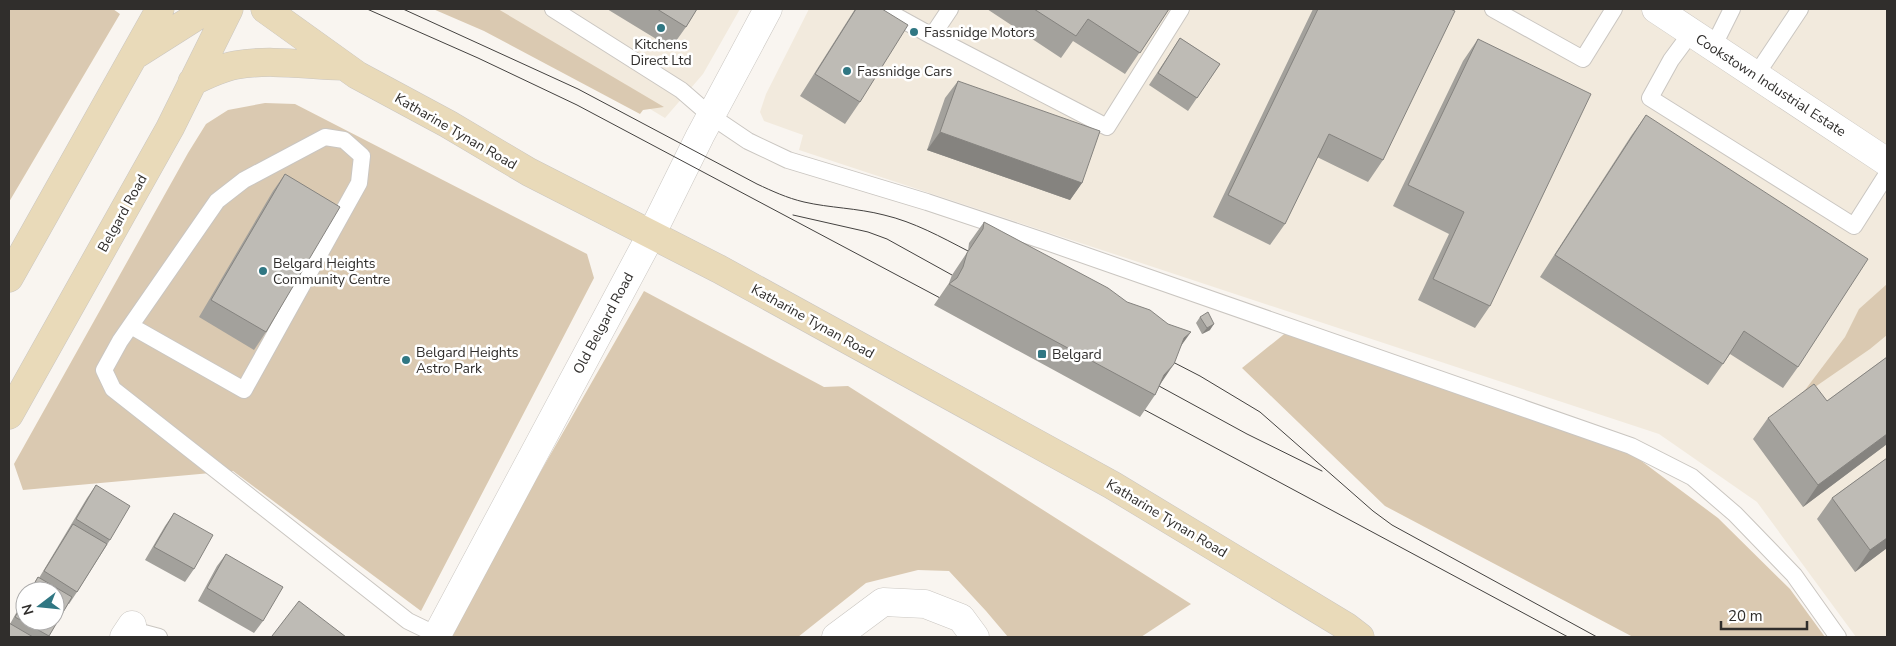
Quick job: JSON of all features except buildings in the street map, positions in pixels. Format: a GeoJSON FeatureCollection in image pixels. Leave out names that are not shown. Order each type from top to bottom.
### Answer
{"type":"FeatureCollection","features":[{"type":"Feature","properties":{"kind":"main road"},"geometry":{"type":"LineString","coordinates":[[9,278],[160,9]]}},
{"type":"Feature","properties":{"kind":"main road"},"geometry":{"type":"LineString","coordinates":[[134,56],[208,9]]}},
{"type":"Feature","properties":{"kind":"main road","name":"Belgard Road"},"geometry":{"type":"LineString","coordinates":[[9,415],[170,128],[229,9]]}},
{"type":"Feature","properties":{"kind":"main road","name":"Katharine Tynan Road"},"geometry":{"type":"LineString","coordinates":[[265,9],[342,66],[448,124],[529,172],[719,269],[1112,485],[1347,627],[1360,637]]}},
{"type":"Feature","properties":{"kind":"main road"},"geometry":{"type":"LineString","coordinates":[[192,82],[210,73],[234,65],[257,63],[342,66]]}},
{"type":"Feature","properties":{"kind":"street","name":"Old Belgard Road"},"geometry":{"type":"LineString","coordinates":[[436,636],[651,235],[768,9]]}},
{"type":"Feature","properties":{"kind":"street","name":"Cookstown Industrial Estate"},"geometry":{"type":"LineString","coordinates":[[1656,9],[1887,162]]}},
{"type":"Feature","properties":{"kind":"street"},"geometry":{"type":"LineString","coordinates":[[836,637],[883,602],[925,604],[961,618],[975,637]]}},
{"type":"Feature","properties":{"kind":"lane"},"geometry":{"type":"LineString","coordinates":[[553,9],[681,90],[711,116],[748,141],[788,160],[927,202],[1044,241],[1631,446],[1692,477],[1735,514],[1794,575],[1838,637]]}},
{"type":"Feature","properties":{"kind":"lane"},"geometry":{"type":"LineString","coordinates":[[883,9],[1107,127],[1182,9]]}},
{"type":"Feature","properties":{"kind":"lane"},"geometry":{"type":"LineString","coordinates":[[932,36],[950,9]]}},
{"type":"Feature","properties":{"kind":"lane"},"geometry":{"type":"LineString","coordinates":[[1493,9],[1583,60],[1614,9]]}},
{"type":"Feature","properties":{"kind":"lane"},"geometry":{"type":"LineString","coordinates":[[1732,9],[1702,40],[1671,60],[1650,98],[1854,226],[1887,174]]}},
{"type":"Feature","properties":{"kind":"lane"},"geometry":{"type":"LineString","coordinates":[[1756,75],[1800,9]]}},
{"type":"Feature","properties":{"kind":"lane"},"geometry":{"type":"LineString","coordinates":[[131,326],[244,390],[359,182],[362,156],[344,140],[325,138],[244,180],[217,201],[131,326],[104,370],[113,389],[408,621],[436,636]]}},
{"type":"Feature","properties":{"kind":"lane"},"geometry":{"type":"LineString","coordinates":[[128,630],[159,637]]}},
{"type":"Feature","properties":{"kind":"shaded area"},"geometry":{"type":"Polygon","coordinates":[[[9,9],[113,9],[120,14],[9,202],[9,9]]]}},
{"type":"Feature","properties":{"kind":"shaded area"},"geometry":{"type":"Polygon","coordinates":[[[433,9],[498,9],[664,107],[643,110],[640,114],[484,31],[433,9]]]}},
{"type":"Feature","properties":{"kind":"shaded area"},"geometry":{"type":"Polygon","coordinates":[[[484,9],[740,9],[703,74],[665,118],[484,9]]]}},
{"type":"Feature","properties":{"kind":"shaded area"},"geometry":{"type":"Polygon","coordinates":[[[809,9],[1887,9],[1887,637],[1856,637],[1757,502],[1659,434],[799,150],[803,135],[764,121],[760,112],[766,94],[809,9]]]}},
{"type":"Feature","properties":{"kind":"shaded area"},"geometry":{"type":"Polygon","coordinates":[[[265,103],[295,104],[587,254],[594,278],[421,611],[233,471],[23,490],[14,464],[206,124],[228,110],[265,103]]]}},
{"type":"Feature","properties":{"kind":"shaded area"},"geometry":{"type":"Polygon","coordinates":[[[1887,284],[1887,335],[1799,398],[1845,337],[1859,309],[1887,284]]]}},
{"type":"Feature","properties":{"kind":"shaded area"},"geometry":{"type":"Polygon","coordinates":[[[644,291],[824,387],[848,386],[1191,604],[1141,637],[1008,637],[949,571],[918,570],[866,583],[798,637],[446,637],[644,291]]]}},
{"type":"Feature","properties":{"kind":"shaded area"},"geometry":{"type":"Polygon","coordinates":[[[1288,331],[1628,451],[1718,518],[1790,589],[1825,637],[1633,637],[1385,506],[1242,368],[1288,331]]]}},
{"type":"Feature","properties":{"kind":"tram line"},"geometry":{"type":"LineString","coordinates":[[367,9],[478,58],[577,105],[942,299]]}},
{"type":"Feature","properties":{"kind":"tram line"},"geometry":{"type":"LineString","coordinates":[[403,9],[578,89],[774,192],[804,202],[864,211],[895,218],[927,230],[968,251]]}},
{"type":"Feature","properties":{"kind":"tram line"},"geometry":{"type":"LineString","coordinates":[[793,215],[868,232],[887,239],[952,275]]}},
{"type":"Feature","properties":{"kind":"tram line"},"geometry":{"type":"LineString","coordinates":[[1169,360],[1260,412],[1373,511],[1392,525],[1597,637]]}},
{"type":"Feature","properties":{"kind":"tram line"},"geometry":{"type":"LineString","coordinates":[[1159,386],[1247,434],[1322,471]]}},
{"type":"Feature","properties":{"kind":"tram line"},"geometry":{"type":"LineString","coordinates":[[1143,409],[1568,637]]}},
{"type":"Feature","properties":{"kind":"place","name":"Kitchens Direct Ltd"},"geometry":{"type":"Point","coordinates":[661,28]}},
{"type":"Feature","properties":{"kind":"place","name":"Fassnidge Motors"},"geometry":{"type":"Point","coordinates":[914,32]}},
{"type":"Feature","properties":{"kind":"place","name":"Fassnidge Cars"},"geometry":{"type":"Point","coordinates":[847,71]}},
{"type":"Feature","properties":{"kind":"place","name":"Belgard Heights Community Centre"},"geometry":{"type":"Point","coordinates":[263,271]}},
{"type":"Feature","properties":{"kind":"place","name":"Belgard"},"geometry":{"type":"Point","coordinates":[1042,354]}},
{"type":"Feature","properties":{"kind":"place","name":"Belgard Heights Astro Park"},"geometry":{"type":"Point","coordinates":[406,360]}}]}
